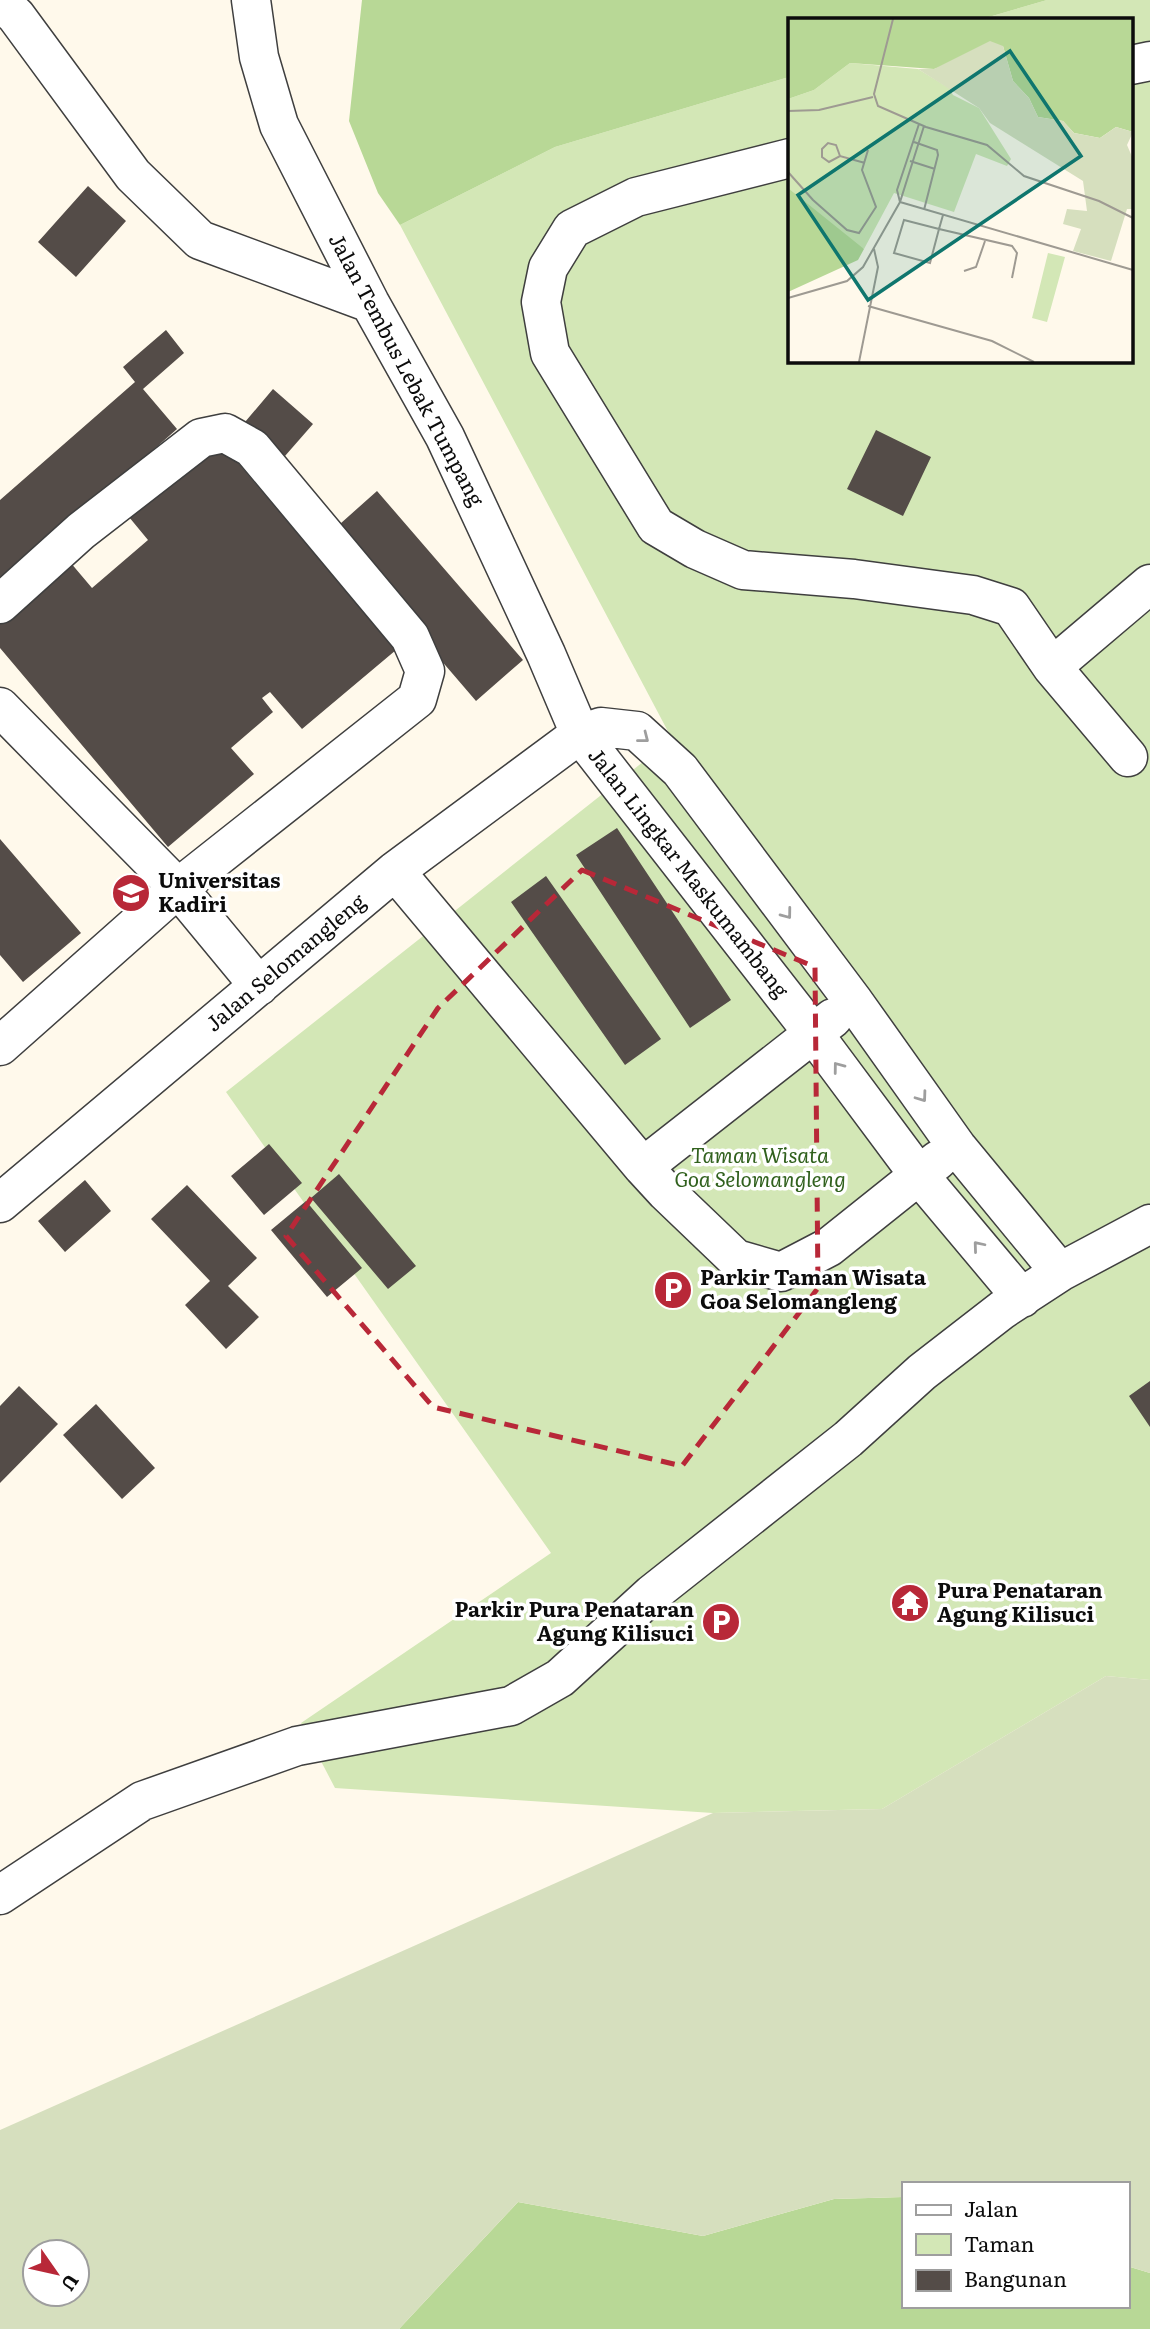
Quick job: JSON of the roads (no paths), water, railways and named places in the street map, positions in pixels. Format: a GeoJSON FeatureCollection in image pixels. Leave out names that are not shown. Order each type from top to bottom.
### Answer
{"type":"FeatureCollection","features":[{"type":"Feature","properties":{"kind":"street","name":"Jalan Tembus Lebak Tumpang"},"geometry":{"type":"LineString","coordinates":[[251,0],[260,57],[279,125],[370,303],[445,437],[546,654],[580,734]]}},
{"type":"Feature","properties":{"kind":"street"},"geometry":{"type":"LineString","coordinates":[[0,1],[16,16],[133,175],[200,240],[370,303]]}},
{"type":"Feature","properties":{"kind":"street"},"geometry":{"type":"LineString","coordinates":[[1132,65],[1150,61]]}},
{"type":"Feature","properties":{"kind":"street"},"geometry":{"type":"LineString","coordinates":[[788,158],[636,197],[572,229],[548,268],[541,302],[550,353],[656,526],[695,549],[743,570],[854,579],[960,593],[1012,607],[1052,667],[1128,757]]}},
{"type":"Feature","properties":{"kind":"street"},"geometry":{"type":"LineString","coordinates":[[0,604],[82,531],[201,439],[225,433],[252,448],[410,637],[425,671],[417,699],[178,888],[0,1046]]}},
{"type":"Feature","properties":{"kind":"street"},"geometry":{"type":"LineString","coordinates":[[1052,667],[1150,584]]}},
{"type":"Feature","properties":{"kind":"street"},"geometry":{"type":"LineString","coordinates":[[0,707],[178,888],[259,986]]}},
{"type":"Feature","properties":{"kind":"street","name":"Jalan Lingkar Maskumambang"},"geometry":{"type":"LineString","coordinates":[[1022,1298],[918,1174],[813,1033],[580,734],[601,727],[637,731],[680,770],[854,1002],[957,1147],[1060,1272]]}},
{"type":"Feature","properties":{"kind":"street","name":"Jalan Selomangleng"},"geometry":{"type":"LineString","coordinates":[[0,1203],[396,871],[580,734]]}},
{"type":"Feature","properties":{"kind":"street"},"geometry":{"type":"LineString","coordinates":[[396,871],[643,1167],[736,1259],[781,1272],[829,1247],[918,1174],[957,1147]]}},
{"type":"Feature","properties":{"kind":"street"},"geometry":{"type":"LineString","coordinates":[[643,1167],[854,1002]]}},
{"type":"Feature","properties":{"kind":"street"},"geometry":{"type":"LineString","coordinates":[[0,1895],[142,1801],[297,1746],[511,1706],[560,1678],[652,1594],[848,1439],[922,1372],[1002,1310],[1060,1272],[1150,1224]]}},
{"type":"Feature","properties":{"kind":"place","name":"Universitas Kadiri"},"geometry":{"type":"Point","coordinates":[131,893]}},
{"type":"Feature","properties":{"kind":"place","name":"Parkir Taman Wisata Goa Selomangleng"},"geometry":{"type":"Point","coordinates":[673,1290]}},
{"type":"Feature","properties":{"kind":"place","name":"Pura Penataran Agung Kilisuci"},"geometry":{"type":"Point","coordinates":[910,1603]}},
{"type":"Feature","properties":{"kind":"place","name":"Parkir Pura Penataran Agung Kilisuci"},"geometry":{"type":"Point","coordinates":[721,1622]}},
{"type":"Feature","properties":{"kind":"park label","name":"Taman Wisata Goa Selomangleng"},"geometry":{"type":"Point","coordinates":[760,1168]}}]}
